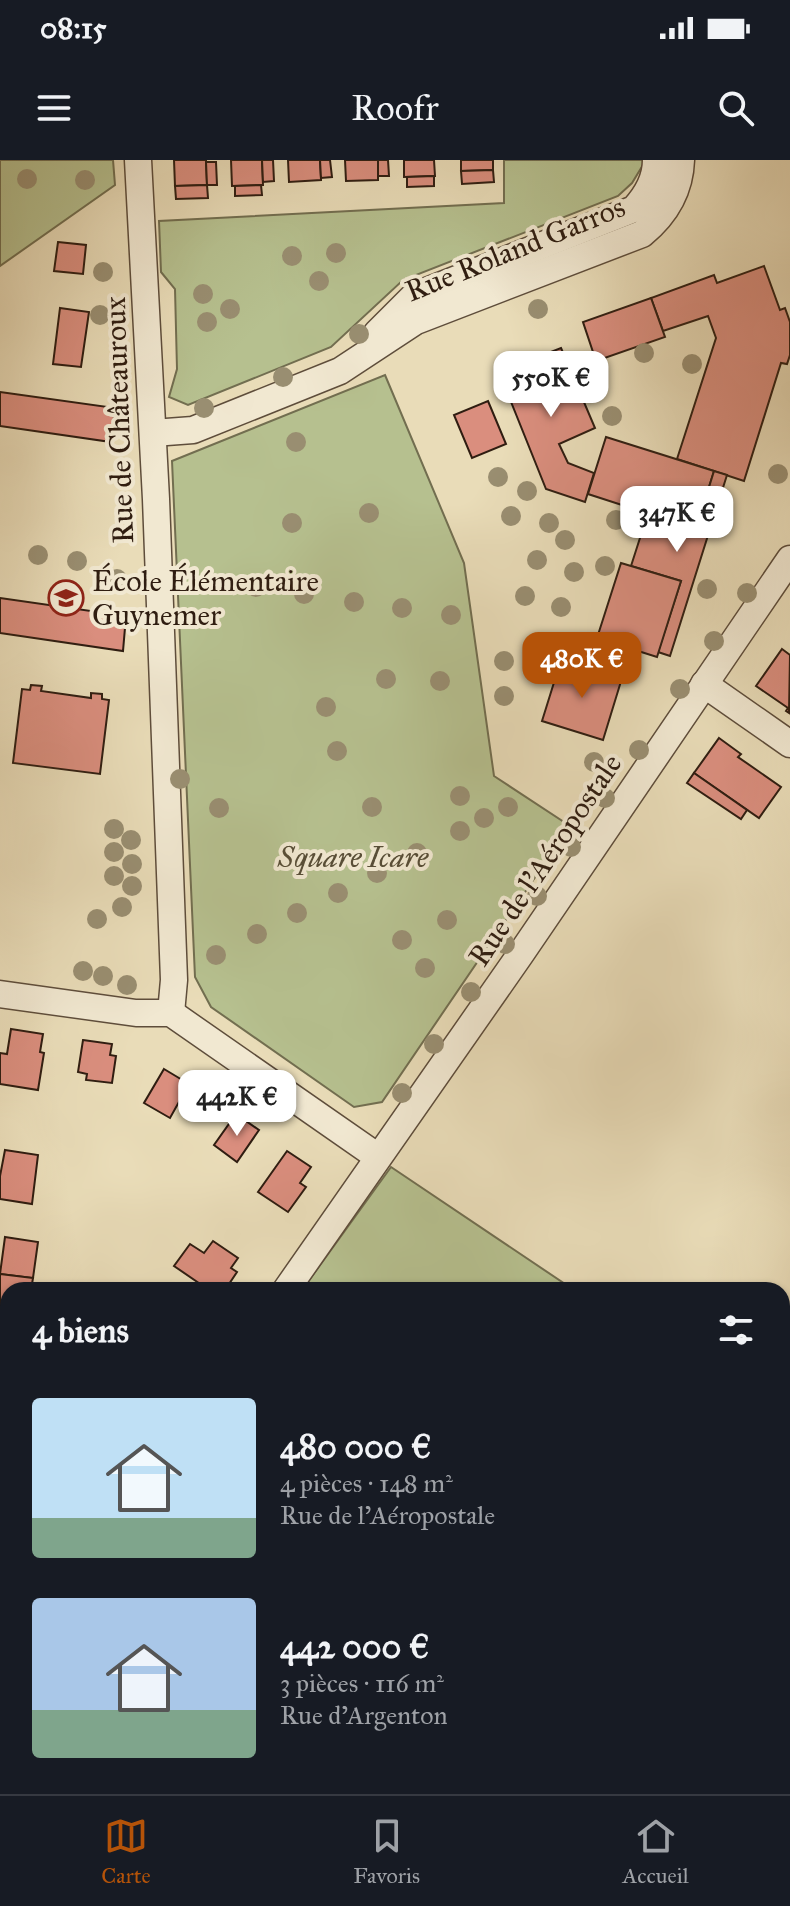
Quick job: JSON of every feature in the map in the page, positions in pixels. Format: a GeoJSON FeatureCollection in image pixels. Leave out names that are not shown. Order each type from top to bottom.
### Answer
{"type":"FeatureCollection","features":[{"type":"Feature","properties":{"kind":"street","name":"Rue de Châteauroux"},"geometry":{"type":"LineString","coordinates":[[138,160],[153,433],[174,980],[171,1013]]}},
{"type":"Feature","properties":{"kind":"street","name":"Rue Roland Garros"},"geometry":{"type":"LineString","coordinates":[[340,371],[414,296],[634,209],[645,197],[652,182],[656,160]]}},
{"type":"Feature","properties":{"kind":"street","name":"Rue Roland Garros"},"geometry":{"type":"LineString","coordinates":[[153,433],[193,430],[340,371],[416,321],[642,234],[666,210],[681,175],[681,160]]}},
{"type":"Feature","properties":{"kind":"street","name":"Rue de l'Aéropostale"},"geometry":{"type":"LineString","coordinates":[[292,1282],[520,955],[704,684],[785,574]]}},
{"type":"Feature","properties":{"kind":"street"},"geometry":{"type":"LineString","coordinates":[[704,684],[790,744]]}},
{"type":"Feature","properties":{"kind":"street"},"geometry":{"type":"LineString","coordinates":[[0,994],[136,1013],[171,1013],[378,1157]]}},
{"type":"Feature","properties":{"kind":"green space"},"geometry":{"type":"Polygon","coordinates":[[[0,160],[113,160],[115,185],[0,266],[0,160]]]}},
{"type":"Feature","properties":{"kind":"green space"},"geometry":{"type":"Polygon","coordinates":[[[504,160],[646,160],[632,183],[618,196],[403,280],[331,347],[188,405],[169,397],[177,369],[175,289],[161,272],[159,221],[504,203],[504,160]]]}},
{"type":"Feature","properties":{"kind":"green space","name":"Square Icare"},"geometry":{"type":"Polygon","coordinates":[[[385,375],[464,563],[494,776],[570,826],[382,1102],[354,1107],[211,1007],[195,977],[172,461],[385,375]]]}},
{"type":"Feature","properties":{"kind":"green space"},"geometry":{"type":"Polygon","coordinates":[[[391,1167],[562,1282],[308,1282],[391,1167]]]}},
{"type":"Feature","properties":{"kind":"building"},"geometry":{"type":"Polygon","coordinates":[[[174,160],[206,160],[207,185],[175,186],[174,160]]]}},
{"type":"Feature","properties":{"kind":"building"},"geometry":{"type":"Polygon","coordinates":[[[231,160],[262,160],[263,185],[232,186],[231,160]]]}},
{"type":"Feature","properties":{"kind":"building"},"geometry":{"type":"Polygon","coordinates":[[[262,160],[273,160],[274,181],[263,182],[262,160]]]}},
{"type":"Feature","properties":{"kind":"building"},"geometry":{"type":"Polygon","coordinates":[[[288,160],[320,160],[321,180],[289,182],[288,160]]]}},
{"type":"Feature","properties":{"kind":"building"},"geometry":{"type":"Polygon","coordinates":[[[320,160],[330,160],[332,177],[321,178],[320,160]]]}},
{"type":"Feature","properties":{"kind":"building"},"geometry":{"type":"Polygon","coordinates":[[[345,160],[378,160],[378,180],[346,181],[345,160]]]}},
{"type":"Feature","properties":{"kind":"building"},"geometry":{"type":"Polygon","coordinates":[[[378,160],[388,160],[389,176],[378,176],[378,160]]]}},
{"type":"Feature","properties":{"kind":"building"},"geometry":{"type":"Polygon","coordinates":[[[404,160],[434,160],[435,176],[404,177],[404,160]]]}},
{"type":"Feature","properties":{"kind":"building"},"geometry":{"type":"Polygon","coordinates":[[[461,160],[493,160],[493,170],[461,171],[461,160]]]}},
{"type":"Feature","properties":{"kind":"building"},"geometry":{"type":"Polygon","coordinates":[[[206,162],[216,162],[217,185],[207,185],[206,162]]]}},
{"type":"Feature","properties":{"kind":"building"},"geometry":{"type":"Polygon","coordinates":[[[493,170],[494,182],[462,184],[461,171],[493,170]]]}},
{"type":"Feature","properties":{"kind":"building"},"geometry":{"type":"Polygon","coordinates":[[[434,176],[434,186],[407,187],[407,177],[434,176]]]}},
{"type":"Feature","properties":{"kind":"building"},"geometry":{"type":"Polygon","coordinates":[[[207,185],[208,198],[176,199],[175,186],[207,185]]]}},
{"type":"Feature","properties":{"kind":"building"},"geometry":{"type":"Polygon","coordinates":[[[261,185],[262,195],[235,196],[235,186],[261,185]]]}},
{"type":"Feature","properties":{"kind":"building"},"geometry":{"type":"Polygon","coordinates":[[[58,242],[86,245],[83,274],[54,271],[58,242]]]}},
{"type":"Feature","properties":{"kind":"building"},"geometry":{"type":"Polygon","coordinates":[[[764,266],[780,310],[785,308],[790,322],[790,355],[787,364],[781,363],[744,481],[677,459],[716,338],[708,316],[663,331],[651,298],[714,275],[717,283],[764,266]]]}},
{"type":"Feature","properties":{"kind":"building"},"geometry":{"type":"Polygon","coordinates":[[[651,298],[665,337],[596,361],[583,322],[651,298]]]}},
{"type":"Feature","properties":{"kind":"building"},"geometry":{"type":"Polygon","coordinates":[[[60,308],[89,312],[81,367],[53,364],[60,308]]]}},
{"type":"Feature","properties":{"kind":"building"},"geometry":{"type":"Polygon","coordinates":[[[561,348],[595,428],[559,444],[568,463],[594,473],[585,502],[546,489],[499,372],[561,348]]]}},
{"type":"Feature","properties":{"kind":"building"},"geometry":{"type":"Polygon","coordinates":[[[0,392],[115,408],[111,442],[0,426],[0,392]]]}},
{"type":"Feature","properties":{"kind":"building"},"geometry":{"type":"Polygon","coordinates":[[[488,401],[506,444],[472,458],[454,415],[488,401]]]}},
{"type":"Feature","properties":{"kind":"building"},"geometry":{"type":"Polygon","coordinates":[[[606,437],[714,471],[696,529],[588,494],[606,437]]]}},
{"type":"Feature","properties":{"kind":"building"},"geometry":{"type":"Polygon","coordinates":[[[714,471],[727,475],[670,656],[658,652],[681,581],[631,566],[648,513],[696,529],[714,471]]]}},
{"type":"Feature","properties":{"kind":"building"},"geometry":{"type":"Polygon","coordinates":[[[621,563],[681,581],[657,657],[597,638],[621,563]]]}},
{"type":"Feature","properties":{"kind":"building"},"geometry":{"type":"Polygon","coordinates":[[[0,598],[126,616],[123,651],[0,633],[0,598]]]}},
{"type":"Feature","properties":{"kind":"building"},"geometry":{"type":"Polygon","coordinates":[[[782,649],[790,655],[789,713],[786,711],[788,708],[756,686],[782,649]]]}},
{"type":"Feature","properties":{"kind":"building"},"geometry":{"type":"Polygon","coordinates":[[[561,660],[622,678],[603,740],[542,721],[561,660]]]}},
{"type":"Feature","properties":{"kind":"building"},"geometry":{"type":"Polygon","coordinates":[[[31,685],[42,686],[41,691],[91,698],[91,693],[102,694],[102,699],[109,700],[100,774],[13,763],[22,689],[30,690],[31,685]]]}},
{"type":"Feature","properties":{"kind":"building"},"geometry":{"type":"Polygon","coordinates":[[[719,738],[741,754],[738,757],[781,787],[759,818],[694,773],[719,738]]]}},
{"type":"Feature","properties":{"kind":"building"},"geometry":{"type":"Polygon","coordinates":[[[694,773],[747,810],[741,819],[687,783],[694,773]]]}},
{"type":"Feature","properties":{"kind":"building"},"geometry":{"type":"Polygon","coordinates":[[[11,1029],[43,1034],[40,1052],[44,1053],[38,1090],[0,1084],[0,1053],[7,1054],[11,1029]]]}},
{"type":"Feature","properties":{"kind":"building"},"geometry":{"type":"Polygon","coordinates":[[[83,1040],[112,1044],[110,1055],[116,1056],[112,1083],[86,1080],[87,1074],[78,1072],[83,1040]]]}},
{"type":"Feature","properties":{"kind":"building"},"geometry":{"type":"Polygon","coordinates":[[[164,1069],[189,1084],[170,1118],[144,1103],[164,1069]]]}},
{"type":"Feature","properties":{"kind":"building"},"geometry":{"type":"Polygon","coordinates":[[[236,1114],[259,1130],[237,1162],[214,1145],[236,1114]]]}},
{"type":"Feature","properties":{"kind":"building"},"geometry":{"type":"Polygon","coordinates":[[[5,1150],[38,1155],[32,1204],[0,1199],[5,1150]]]}},
{"type":"Feature","properties":{"kind":"building"},"geometry":{"type":"Polygon","coordinates":[[[287,1151],[311,1167],[300,1183],[306,1187],[288,1212],[258,1192],[287,1151]]]}},
{"type":"Feature","properties":{"kind":"building"},"geometry":{"type":"Polygon","coordinates":[[[5,1237],[38,1242],[33,1278],[0,1274],[5,1237]]]}},
{"type":"Feature","properties":{"kind":"building"},"geometry":{"type":"Polygon","coordinates":[[[213,1241],[238,1258],[231,1268],[237,1272],[230,1282],[197,1282],[174,1266],[190,1244],[204,1253],[213,1241]]]}},
{"type":"Feature","properties":{"kind":"building"},"geometry":{"type":"Polygon","coordinates":[[[0,1274],[33,1278],[32,1282],[0,1282],[0,1274]]]}},
{"type":"Feature","properties":{"kind":"place","name":"École Élémentaire Guynemer"},"geometry":{"type":"Point","coordinates":[66,598]}}]}
